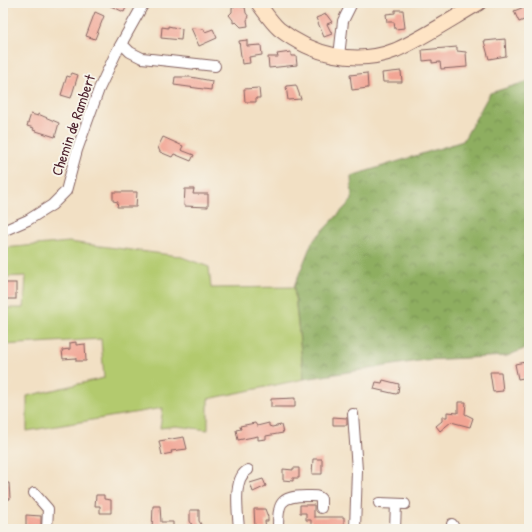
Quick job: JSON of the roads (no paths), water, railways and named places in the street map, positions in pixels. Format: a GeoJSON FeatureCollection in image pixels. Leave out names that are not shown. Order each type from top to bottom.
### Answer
{"type":"FeatureCollection","features":[{"type":"Feature","properties":{"kind":"street","name":"Chemin de Rambert"},"geometry":{"type":"LineString","coordinates":[[3,231],[28,220],[52,205],[66,191],[77,150],[99,90],[144,3]]}},
{"type":"Feature","properties":{"kind":"street"},"geometry":{"type":"LineString","coordinates":[[258,3],[278,28],[300,43],[322,52],[339,56],[366,57],[397,49],[479,3]]}},
{"type":"Feature","properties":{"kind":"street"},"geometry":{"type":"LineString","coordinates":[[339,56],[343,20],[352,3]]}},
{"type":"Feature","properties":{"kind":"street"},"geometry":{"type":"LineString","coordinates":[[122,44],[130,52],[142,58],[215,66]]}},
{"type":"Feature","properties":{"kind":"street"},"geometry":{"type":"LineString","coordinates":[[353,414],[357,470],[354,529]]}},
{"type":"Feature","properties":{"kind":"street"},"geometry":{"type":"LineString","coordinates":[[238,529],[237,486],[240,477],[248,470]]}},
{"type":"Feature","properties":{"kind":"street"},"geometry":{"type":"LineString","coordinates":[[34,494],[48,510],[47,529]]}},
{"type":"Feature","properties":{"kind":"street"},"geometry":{"type":"LineString","coordinates":[[278,529],[279,506],[284,499],[292,496],[318,496],[321,499],[321,508]]}},
{"type":"Feature","properties":{"kind":"street"},"geometry":{"type":"LineString","coordinates":[[379,503],[400,504],[395,529]]}}]}
